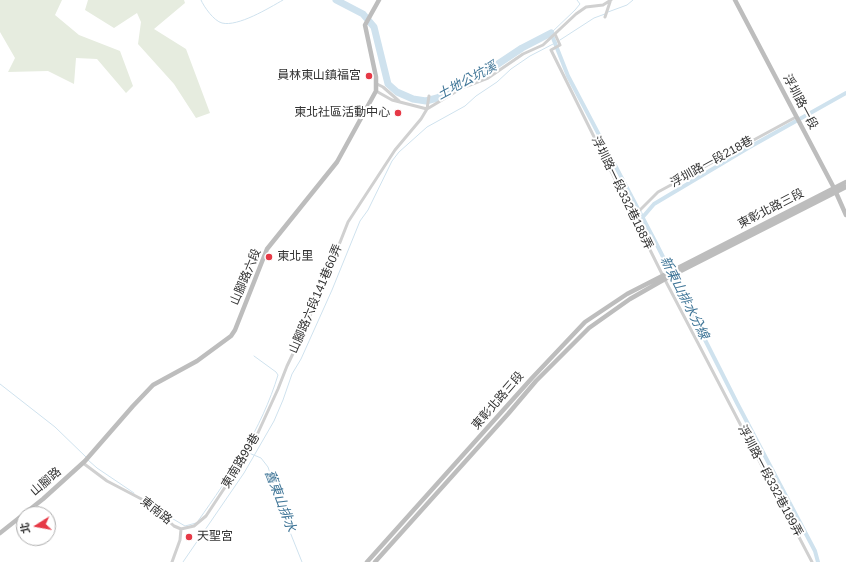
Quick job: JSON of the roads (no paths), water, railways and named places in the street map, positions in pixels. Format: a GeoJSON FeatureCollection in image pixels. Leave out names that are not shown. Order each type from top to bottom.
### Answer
{"type":"FeatureCollection","features":[{"type":"Feature","properties":{"kind":"street","name":"山腳路六段"},"geometry":{"type":"LineString","coordinates":[[84,462],[133,406],[156,383],[197,360],[230,336],[235,330],[267,249],[337,162],[376,91],[377,84],[365,25],[379,0]]}},
{"type":"Feature","properties":{"kind":"street"},"geometry":{"type":"LineString","coordinates":[[605,17],[611,0]]}},
{"type":"Feature","properties":{"kind":"street"},"geometry":{"type":"LineString","coordinates":[[376,91],[392,100],[427,109],[462,88],[488,78],[523,54],[543,45],[576,14],[586,7],[603,6],[611,0]]}},
{"type":"Feature","properties":{"kind":"street","name":"浮圳路一段"},"geometry":{"type":"LineString","coordinates":[[735,0],[800,122],[835,190],[846,215]]}},
{"type":"Feature","properties":{"kind":"street","name":"浮圳路一段332巷188弄"},"geometry":{"type":"LineString","coordinates":[[555,34],[560,45],[551,50],[664,278],[727,400]]}},
{"type":"Feature","properties":{"kind":"street"},"geometry":{"type":"LineString","coordinates":[[377,84],[383,87],[400,102]]}},
{"type":"Feature","properties":{"kind":"street"},"geometry":{"type":"LineString","coordinates":[[427,109],[429,96]]}},
{"type":"Feature","properties":{"kind":"street","name":"山腳路六段141巷60弄"},"geometry":{"type":"LineString","coordinates":[[283,376],[306,325],[348,222],[394,150],[421,119],[427,109]]}},
{"type":"Feature","properties":{"kind":"street","name":"浮圳路一段218巷"},"geometry":{"type":"LineString","coordinates":[[634,216],[658,192],[796,116]]}},
{"type":"Feature","properties":{"kind":"street"},"geometry":{"type":"LineString","coordinates":[[835,190],[846,182]]}},
{"type":"Feature","properties":{"kind":"street"},"geometry":{"type":"LineString","coordinates":[[835,190],[846,187]]}},
{"type":"Feature","properties":{"kind":"street","name":"東彰北路三段"},"geometry":{"type":"LineString","coordinates":[[375,562],[536,381],[561,354],[589,328],[630,299],[664,278],[835,190]]}},
{"type":"Feature","properties":{"kind":"street","name":"東彰北路三段"},"geometry":{"type":"LineString","coordinates":[[367,562],[532,378],[585,322],[627,294],[664,278]]}},
{"type":"Feature","properties":{"kind":"street","name":"東南路99巷"},"geometry":{"type":"LineString","coordinates":[[181,529],[194,526],[206,516],[247,454],[283,376]]}},
{"type":"Feature","properties":{"kind":"street","name":"浮圳路一段332巷189弄"},"geometry":{"type":"LineString","coordinates":[[727,400],[812,562]]}},
{"type":"Feature","properties":{"kind":"street","name":"東南路"},"geometry":{"type":"LineString","coordinates":[[84,462],[107,481],[149,503],[174,526],[181,529],[180,540],[172,562]]}},
{"type":"Feature","properties":{"kind":"street","name":"山腳路"},"geometry":{"type":"LineString","coordinates":[[0,533],[43,499],[84,462]]}},
{"type":"Feature","properties":{"kind":"waterway"},"geometry":{"type":"LineString","coordinates":[[201,0],[213,17],[222,23],[245,20],[283,0]]}},
{"type":"Feature","properties":{"kind":"waterway","name":"土地公坑溪"},"geometry":{"type":"LineString","coordinates":[[336,0],[363,14],[374,27],[388,84],[397,92],[413,99],[426,101],[437,98],[450,91],[467,78],[489,70],[522,48],[551,33]]}},
{"type":"Feature","properties":{"kind":"waterway"},"geometry":{"type":"LineString","coordinates":[[551,33],[580,4],[577,0]]}},
{"type":"Feature","properties":{"kind":"waterway"},"geometry":{"type":"LineString","coordinates":[[608,12],[627,5],[633,0]]}},
{"type":"Feature","properties":{"kind":"waterway"},"geometry":{"type":"LineString","coordinates":[[560,40],[594,18],[605,14]]}},
{"type":"Feature","properties":{"kind":"waterway","name":"新東山排水分線"},"geometry":{"type":"LineString","coordinates":[[551,33],[568,76],[815,551],[818,562]]}},
{"type":"Feature","properties":{"kind":"waterway"},"geometry":{"type":"LineString","coordinates":[[183,562],[244,473],[274,421],[292,374],[301,359],[332,290],[360,221],[368,210],[392,161],[399,152],[427,127],[465,106],[476,96],[497,82],[511,69],[530,56],[557,42]]}},
{"type":"Feature","properties":{"kind":"waterway"},"geometry":{"type":"LineString","coordinates":[[642,218],[654,204],[748,148],[846,93]]}},
{"type":"Feature","properties":{"kind":"waterway"},"geometry":{"type":"LineString","coordinates":[[198,521],[222,487],[254,433],[278,375],[254,356]]}},
{"type":"Feature","properties":{"kind":"waterway"},"geometry":{"type":"LineString","coordinates":[[0,384],[55,427],[86,457]]}},
{"type":"Feature","properties":{"kind":"waterway","name":"舊東山排水"},"geometry":{"type":"LineString","coordinates":[[244,451],[261,458],[268,467],[286,522],[302,562]]}},
{"type":"Feature","properties":{"kind":"waterway"},"geometry":{"type":"LineString","coordinates":[[88,460],[97,468],[134,493]]}},
{"type":"Feature","properties":{"kind":"waterway"},"geometry":{"type":"LineString","coordinates":[[163,513],[185,526],[196,523]]}},
{"type":"Feature","properties":{"kind":"place","name":"員林東山鎮福宮"},"geometry":{"type":"Point","coordinates":[369,76]}},
{"type":"Feature","properties":{"kind":"place","name":"東北社區活動中心"},"geometry":{"type":"Point","coordinates":[398,113]}},
{"type":"Feature","properties":{"kind":"place","name":"東北里"},"geometry":{"type":"Point","coordinates":[269,257]}},
{"type":"Feature","properties":{"kind":"place","name":"天聖宮"},"geometry":{"type":"Point","coordinates":[189,537]}}]}
